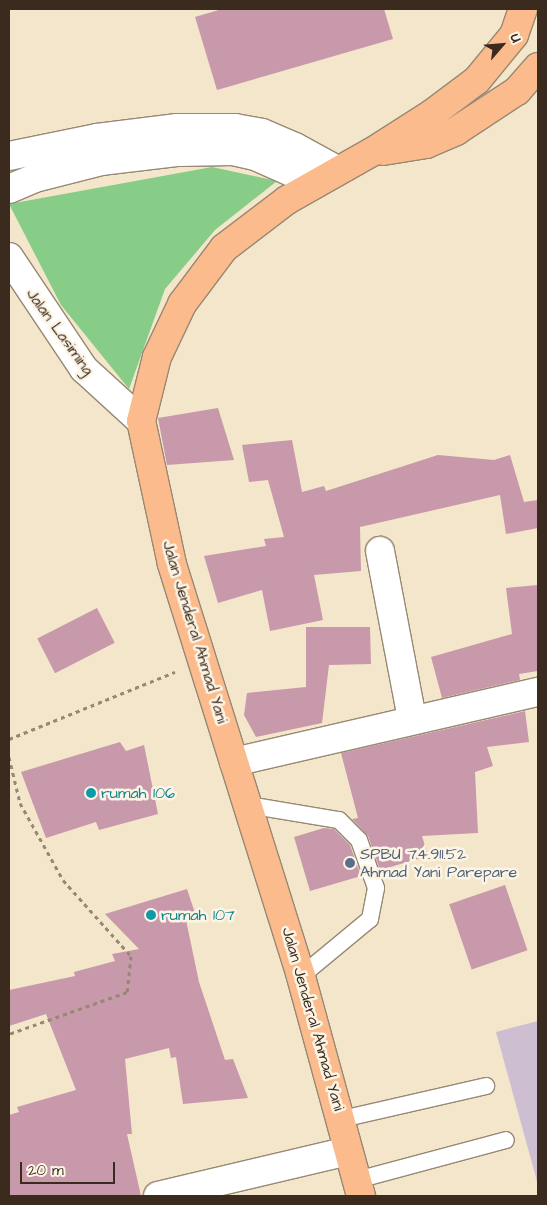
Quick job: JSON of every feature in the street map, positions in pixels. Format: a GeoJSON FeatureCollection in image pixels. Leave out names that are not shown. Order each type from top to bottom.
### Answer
{"type":"FeatureCollection","features":[{"type":"Feature","properties":{"kind":"highway","name":"Jalan Jenderal Ahmad Yani"},"geometry":{"type":"LineString","coordinates":[[359,1188],[348,1151],[342,1119],[301,976],[172,564],[141,421],[157,357],[182,304],[224,248],[288,200],[372,152],[433,113],[477,80],[514,36],[523,9]]}},
{"type":"Feature","properties":{"kind":"highway","name":"Jalan Jenderal Ahmad Yani"},"geometry":{"type":"LineString","coordinates":[[372,152],[426,144],[456,131],[517,91],[538,67]]}},
{"type":"Feature","properties":{"kind":"street"},"geometry":{"type":"LineString","coordinates":[[9,156],[107,137],[177,128],[235,128],[262,133],[287,143],[326,177]]}},
{"type":"Feature","properties":{"kind":"street"},"geometry":{"type":"LineString","coordinates":[[13,179],[101,161],[178,152],[233,152],[255,156],[326,177]]}},
{"type":"Feature","properties":{"kind":"street","name":"Jalan Lasiming"},"geometry":{"type":"LineString","coordinates":[[9,257],[84,369],[141,421]]}},
{"type":"Feature","properties":{"kind":"street"},"geometry":{"type":"LineString","coordinates":[[380,552],[412,719]]}},
{"type":"Feature","properties":{"kind":"street"},"geometry":{"type":"LineString","coordinates":[[234,762],[412,719],[538,692]]}},
{"type":"Feature","properties":{"kind":"street"},"geometry":{"type":"LineString","coordinates":[[158,1196],[348,1151]]}},
{"type":"Feature","properties":{"kind":"lane"},"geometry":{"type":"LineString","coordinates":[[248,805],[339,820],[359,840],[376,888],[370,919],[301,976]]}},
{"type":"Feature","properties":{"kind":"lane"},"geometry":{"type":"LineString","coordinates":[[342,1119],[486,1086]]}},
{"type":"Feature","properties":{"kind":"lane"},"geometry":{"type":"LineString","coordinates":[[359,1188],[506,1140]]}},
{"type":"Feature","properties":{"kind":"path"},"geometry":{"type":"LineString","coordinates":[[9,739],[202,661]]}},
{"type":"Feature","properties":{"kind":"path"},"geometry":{"type":"LineString","coordinates":[[9,757],[20,803],[62,880],[132,956],[127,992],[9,1034]]}},
{"type":"Feature","properties":{"kind":"shaded area"},"geometry":{"type":"Polygon","coordinates":[[[538,1021],[538,1185],[496,1032],[538,1021]]]}},
{"type":"Feature","properties":{"kind":"green space"},"geometry":{"type":"Polygon","coordinates":[[[212,167],[277,181],[215,230],[165,289],[129,389],[61,305],[9,204],[212,167]]]}},
{"type":"Feature","properties":{"kind":"building"},"geometry":{"type":"Polygon","coordinates":[[[222,9],[384,9],[393,39],[217,90],[195,17],[222,9]]]}},
{"type":"Feature","properties":{"kind":"building"},"geometry":{"type":"Polygon","coordinates":[[[218,408],[234,460],[167,465],[158,418],[218,408]]]}},
{"type":"Feature","properties":{"kind":"building"},"geometry":{"type":"Polygon","coordinates":[[[292,440],[302,492],[324,486],[326,491],[438,455],[494,460],[510,455],[524,502],[538,500],[538,528],[506,534],[500,495],[360,527],[361,571],[314,575],[323,620],[270,631],[262,590],[218,603],[204,556],[266,546],[264,539],[284,537],[268,480],[249,482],[242,445],[292,440]]]}},
{"type":"Feature","properties":{"kind":"building"},"geometry":{"type":"Polygon","coordinates":[[[538,585],[538,671],[519,674],[520,680],[442,698],[431,657],[512,634],[506,588],[538,585]]]}},
{"type":"Feature","properties":{"kind":"building"},"geometry":{"type":"Polygon","coordinates":[[[97,608],[115,643],[55,673],[37,638],[97,608]]]}},
{"type":"Feature","properties":{"kind":"building"},"geometry":{"type":"Polygon","coordinates":[[[306,627],[370,627],[371,664],[329,665],[322,723],[256,737],[244,715],[247,693],[306,687],[306,627]]]}},
{"type":"Feature","properties":{"kind":"building"},"geometry":{"type":"Polygon","coordinates":[[[525,711],[529,742],[487,747],[493,766],[475,772],[478,833],[422,836],[428,856],[380,870],[368,836],[352,819],[358,818],[341,753],[525,711]]]}},
{"type":"Feature","properties":{"kind":"building","name":"rumah 106"},"geometry":{"type":"Polygon","coordinates":[[[120,742],[126,751],[144,745],[158,814],[99,830],[96,822],[46,838],[21,772],[120,742]]]}},
{"type":"Feature","properties":{"kind":"building"},"geometry":{"type":"Polygon","coordinates":[[[324,828],[334,829],[350,845],[361,876],[310,891],[294,837],[324,828]]]}},
{"type":"Feature","properties":{"kind":"building"},"geometry":{"type":"Polygon","coordinates":[[[505,885],[527,950],[472,969],[449,904],[505,885]]]}},
{"type":"Feature","properties":{"kind":"building"},"geometry":{"type":"Polygon","coordinates":[[[187,889],[196,916],[186,920],[199,982],[225,1060],[233,1059],[248,1098],[183,1104],[176,1057],[171,1058],[169,1048],[125,1059],[132,1134],[127,1134],[141,1196],[9,1196],[9,1115],[19,1112],[17,1107],[76,1090],[46,1014],[9,1026],[9,990],[75,976],[74,972],[115,961],[112,954],[139,949],[105,914],[187,889]]]}},
{"type":"Feature","properties":{"kind":"place","name":"rumah 106"},"geometry":{"type":"Point","coordinates":[91,793]}},
{"type":"Feature","properties":{"kind":"place","name":"SPBU 74.911.52 Ahmad Yani Parepare"},"geometry":{"type":"Point","coordinates":[350,863]}},
{"type":"Feature","properties":{"kind":"place","name":"rumah 107"},"geometry":{"type":"Point","coordinates":[151,915]}}]}
